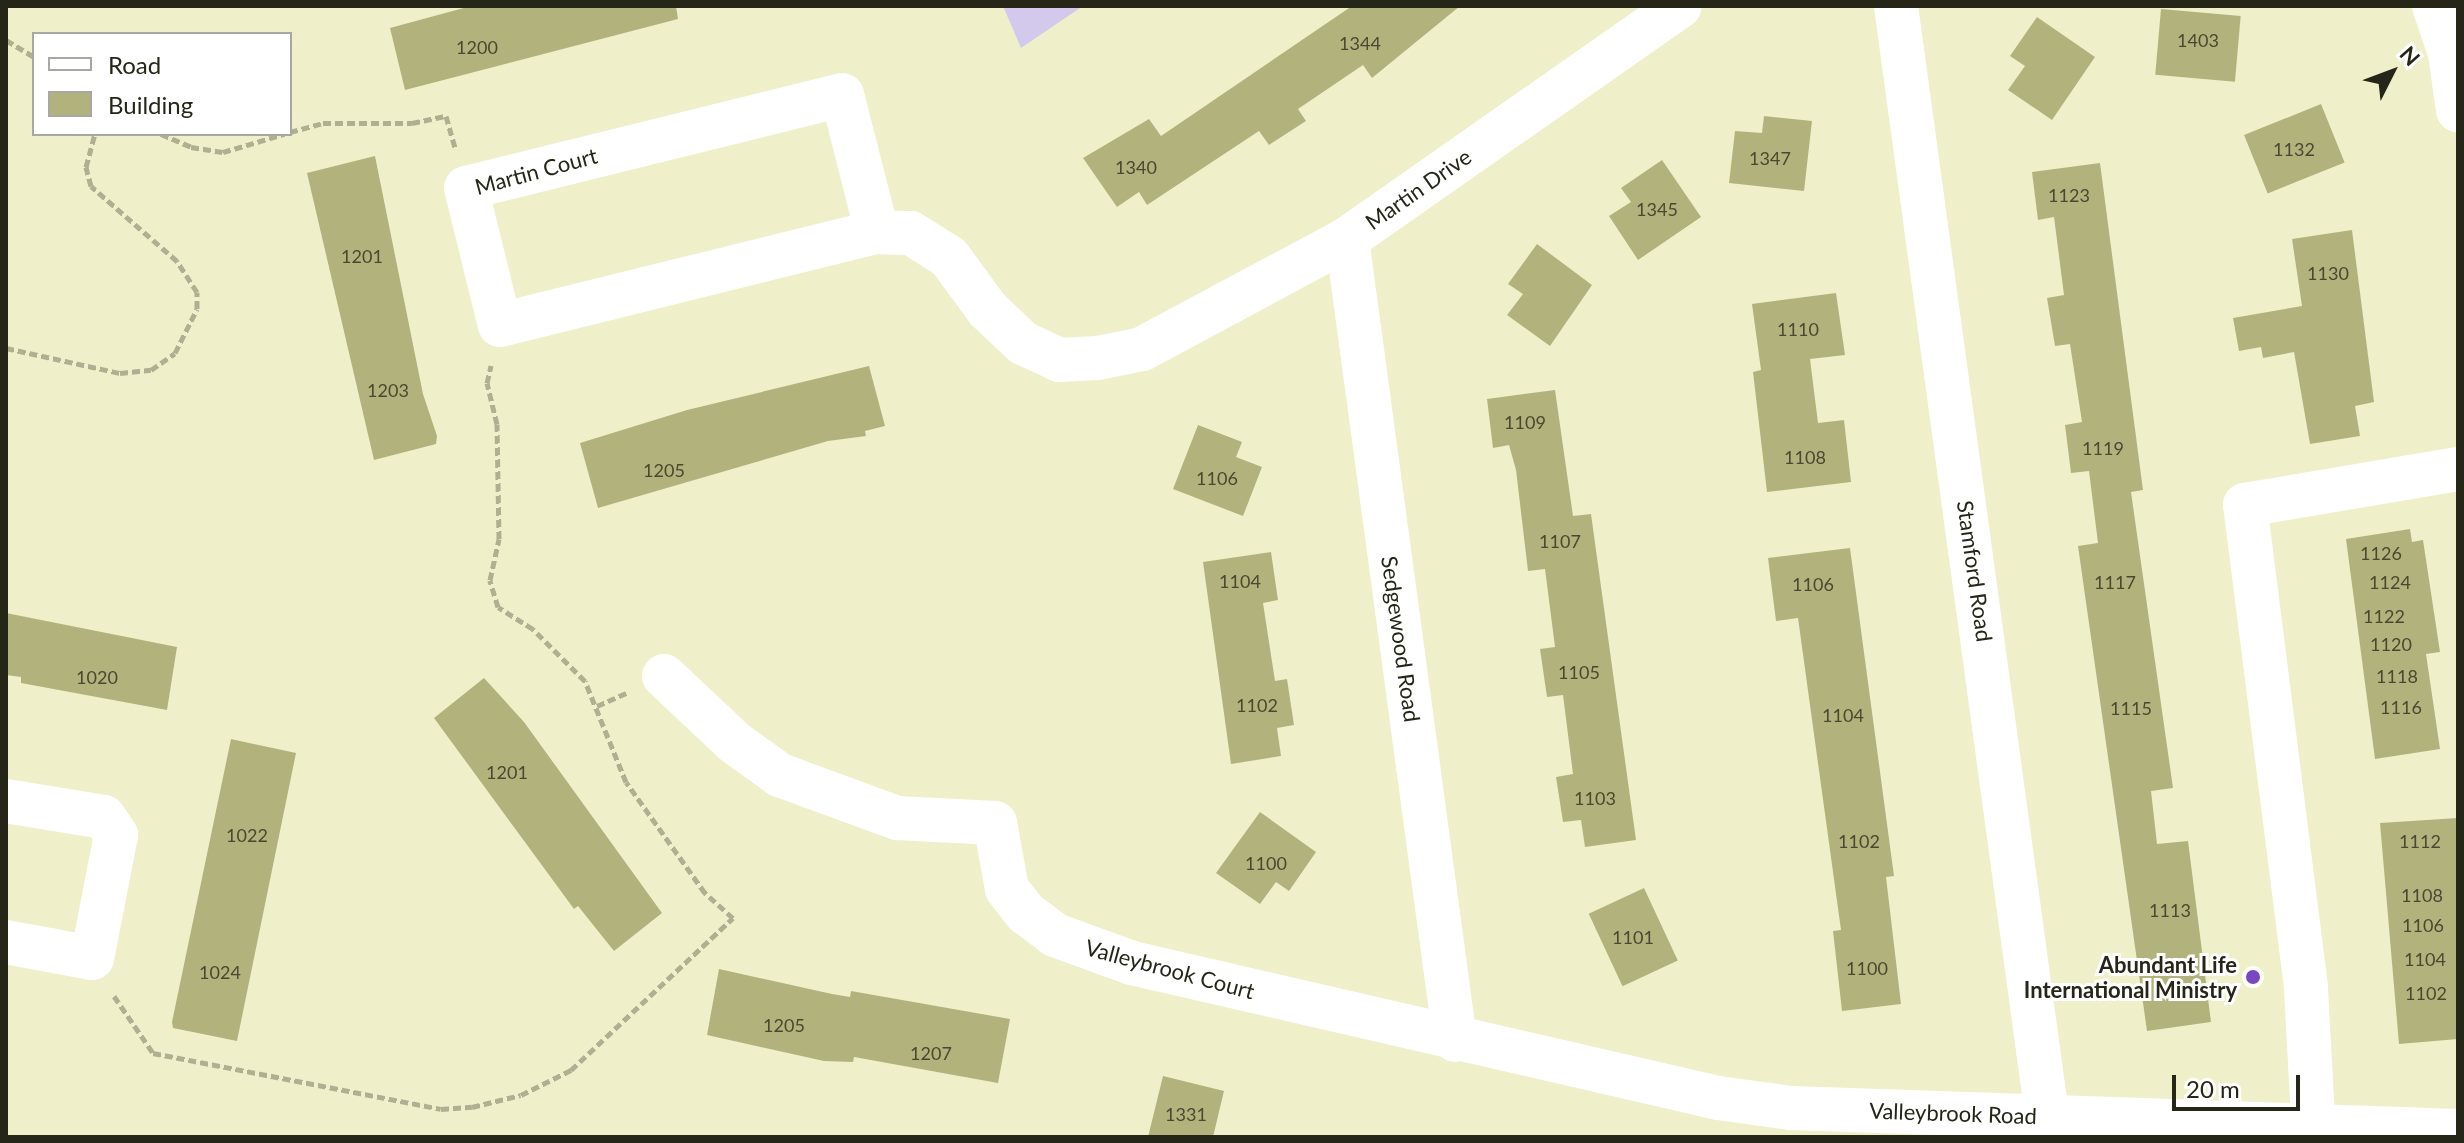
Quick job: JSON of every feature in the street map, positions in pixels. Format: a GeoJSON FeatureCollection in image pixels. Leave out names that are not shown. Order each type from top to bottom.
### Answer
{"type":"FeatureCollection","features":[{"type":"Feature","properties":{"kind":"street","name":"Martin Drive"},"geometry":{"type":"LineString","coordinates":[[877,232],[911,233],[930,241],[1023,343],[1059,360],[1142,349],[1347,239],[1680,6]]}},
{"type":"Feature","properties":{"kind":"street","name":"Stamford Road"},"geometry":{"type":"LineString","coordinates":[[1896,6],[2050,1127]]}},
{"type":"Feature","properties":{"kind":"street"},"geometry":{"type":"LineString","coordinates":[[2434,6],[2450,53],[2458,110]]}},
{"type":"Feature","properties":{"kind":"street","name":"Martin Court"},"geometry":{"type":"LineString","coordinates":[[500,325],[466,188],[842,95],[877,232]]}},
{"type":"Feature","properties":{"kind":"street"},"geometry":{"type":"LineString","coordinates":[[500,325],[877,232]]}},
{"type":"Feature","properties":{"kind":"street","name":"Sedgewood Road"},"geometry":{"type":"LineString","coordinates":[[1347,239],[1455,1040]]}},
{"type":"Feature","properties":{"kind":"street"},"geometry":{"type":"LineString","coordinates":[[2314,1131],[2306,987],[2245,505],[2458,469]]}},
{"type":"Feature","properties":{"kind":"street","name":"Valleybrook Court"},"geometry":{"type":"LineString","coordinates":[[664,676],[734,742],[780,775],[897,818],[995,823],[1007,889],[1055,935],[1132,963],[1455,1040]]}},
{"type":"Feature","properties":{"kind":"street"},"geometry":{"type":"LineString","coordinates":[[6,801],[104,817],[111,824],[116,852],[92,958],[6,942]]}},
{"type":"Feature","properties":{"kind":"street","name":"Valleybrook Road"},"geometry":{"type":"LineString","coordinates":[[1455,1040],[1718,1098],[1790,1122],[2458,1131]]}},
{"type":"Feature","properties":{"kind":"path"},"geometry":{"type":"LineString","coordinates":[[6,40],[32,56]]}},
{"type":"Feature","properties":{"kind":"path"},"geometry":{"type":"LineString","coordinates":[[292,131],[323,123],[412,123],[446,116],[466,188]]}},
{"type":"Feature","properties":{"kind":"path"},"geometry":{"type":"LineString","coordinates":[[6,348],[120,373],[151,370],[175,353],[197,309],[197,292],[177,261],[91,186],[86,167],[94,136]]}},
{"type":"Feature","properties":{"kind":"path"},"geometry":{"type":"LineString","coordinates":[[166,136],[191,147],[223,152],[277,136]]}},
{"type":"Feature","properties":{"kind":"path"},"geometry":{"type":"LineString","coordinates":[[92,958],[153,1053],[441,1109],[472,1107],[521,1095],[571,1070],[733,918],[705,893],[626,782],[585,681],[533,629],[498,607],[490,580],[499,539],[499,466],[487,383],[500,325]]}},
{"type":"Feature","properties":{"kind":"shaded area"},"geometry":{"type":"Polygon","coordinates":[[[1003,6],[1083,6],[1021,48],[1003,6]]]}},
{"type":"Feature","properties":{"kind":"building"},"geometry":{"type":"Polygon","coordinates":[[[471,6],[676,6],[678,19],[405,90],[390,28],[471,6]]]}},
{"type":"Feature","properties":{"kind":"building"},"geometry":{"type":"Polygon","coordinates":[[[1352,6],[1460,6],[1372,78],[1363,65],[1298,109],[1306,121],[1269,145],[1259,131],[1147,205],[1139,192],[1117,207],[1083,158],[1149,119],[1161,136],[1352,6]]]}},
{"type":"Feature","properties":{"kind":"building"},"geometry":{"type":"Polygon","coordinates":[[[2161,9],[2241,16],[2235,82],[2155,75],[2161,9]]]}},
{"type":"Feature","properties":{"kind":"building"},"geometry":{"type":"Polygon","coordinates":[[[2037,17],[2095,57],[2052,120],[2008,90],[2025,66],[2010,56],[2037,17]]]}},
{"type":"Feature","properties":{"kind":"building"},"geometry":{"type":"Polygon","coordinates":[[[2321,104],[2345,162],[2268,194],[2244,135],[2321,104]]]}},
{"type":"Feature","properties":{"kind":"building"},"geometry":{"type":"Polygon","coordinates":[[[1764,116],[1812,121],[1804,191],[1729,183],[1735,131],[1762,133],[1764,116]]]}},
{"type":"Feature","properties":{"kind":"building"},"geometry":{"type":"Polygon","coordinates":[[[375,156],[423,394],[437,436],[436,444],[374,460],[307,173],[375,156]]]}},
{"type":"Feature","properties":{"kind":"building"},"geometry":{"type":"Polygon","coordinates":[[[1662,160],[1701,217],[1638,260],[1609,216],[1631,202],[1621,188],[1662,160]]]}},
{"type":"Feature","properties":{"kind":"building"},"geometry":{"type":"Polygon","coordinates":[[[2100,163],[2143,490],[2131,492],[2173,788],[2151,791],[2157,844],[2188,841],[2211,1022],[2147,1031],[2078,546],[2098,543],[2089,471],[2071,473],[2065,425],[2082,422],[2070,344],[2055,346],[2047,298],[2064,295],[2054,217],[2038,220],[2032,172],[2100,163]]]}},
{"type":"Feature","properties":{"kind":"building"},"geometry":{"type":"Polygon","coordinates":[[[2352,230],[2374,402],[2355,406],[2360,436],[2310,444],[2294,352],[2263,358],[2261,347],[2239,351],[2233,318],[2302,306],[2292,239],[2352,230]]]}},
{"type":"Feature","properties":{"kind":"building"},"geometry":{"type":"Polygon","coordinates":[[[1537,244],[1592,285],[1550,346],[1507,315],[1523,294],[1508,284],[1537,244]]]}},
{"type":"Feature","properties":{"kind":"building"},"geometry":{"type":"Polygon","coordinates":[[[1836,293],[1845,355],[1810,359],[1818,423],[1844,420],[1851,482],[1767,492],[1753,372],[1761,370],[1752,304],[1836,293]]]}},
{"type":"Feature","properties":{"kind":"building"},"geometry":{"type":"Polygon","coordinates":[[[869,366],[885,426],[865,431],[866,436],[828,441],[598,508],[580,443],[687,410],[869,366]]]}},
{"type":"Feature","properties":{"kind":"building"},"geometry":{"type":"Polygon","coordinates":[[[1555,390],[1573,516],[1591,514],[1636,840],[1585,847],[1581,820],[1563,822],[1556,777],[1573,774],[1563,695],[1547,697],[1540,649],[1555,647],[1545,569],[1528,571],[1516,470],[1509,445],[1493,448],[1487,399],[1555,390]]]}},
{"type":"Feature","properties":{"kind":"building"},"geometry":{"type":"Polygon","coordinates":[[[1198,425],[1242,442],[1236,457],[1262,467],[1243,516],[1173,489],[1198,425]]]}},
{"type":"Feature","properties":{"kind":"building"},"geometry":{"type":"Polygon","coordinates":[[[2410,529],[2412,542],[2423,540],[2440,652],[2426,654],[2440,749],[2375,759],[2346,539],[2410,529]]]}},
{"type":"Feature","properties":{"kind":"building"},"geometry":{"type":"Polygon","coordinates":[[[1850,548],[1894,876],[1886,877],[1901,1004],[1842,1011],[1833,931],[1841,930],[1798,618],[1776,621],[1768,558],[1850,548]]]}},
{"type":"Feature","properties":{"kind":"building"},"geometry":{"type":"Polygon","coordinates":[[[1271,552],[1278,600],[1263,603],[1275,681],[1287,679],[1294,725],[1277,728],[1281,756],[1231,764],[1203,562],[1271,552]]]}},
{"type":"Feature","properties":{"kind":"building"},"geometry":{"type":"Polygon","coordinates":[[[6,613],[177,647],[167,710],[21,683],[21,677],[6,675],[6,613]]]}},
{"type":"Feature","properties":{"kind":"building"},"geometry":{"type":"Polygon","coordinates":[[[484,678],[524,722],[662,913],[614,951],[578,906],[574,909],[434,718],[484,678]]]}},
{"type":"Feature","properties":{"kind":"building"},"geometry":{"type":"Polygon","coordinates":[[[231,739],[296,753],[237,1041],[173,1028],[172,1022],[231,739]]]}},
{"type":"Feature","properties":{"kind":"building"},"geometry":{"type":"Polygon","coordinates":[[[1260,812],[1316,852],[1289,891],[1276,882],[1260,904],[1216,873],[1260,812]]]}},
{"type":"Feature","properties":{"kind":"building"},"geometry":{"type":"Polygon","coordinates":[[[2458,818],[2458,1039],[2399,1044],[2380,823],[2458,818]]]}},
{"type":"Feature","properties":{"kind":"building"},"geometry":{"type":"Polygon","coordinates":[[[1644,888],[1678,961],[1623,986],[1589,914],[1644,888]]]}},
{"type":"Feature","properties":{"kind":"building"},"geometry":{"type":"Polygon","coordinates":[[[719,969],[832,994],[850,997],[851,991],[1010,1019],[998,1083],[854,1057],[853,1062],[824,1061],[707,1035],[719,969]]]}},
{"type":"Feature","properties":{"kind":"building"},"geometry":{"type":"Polygon","coordinates":[[[1163,1076],[1224,1091],[1213,1137],[1148,1137],[1163,1076]]]}},
{"type":"Feature","properties":{"kind":"place","name":"Abundant Life International Ministry"},"geometry":{"type":"Point","coordinates":[2253,977]}}]}
